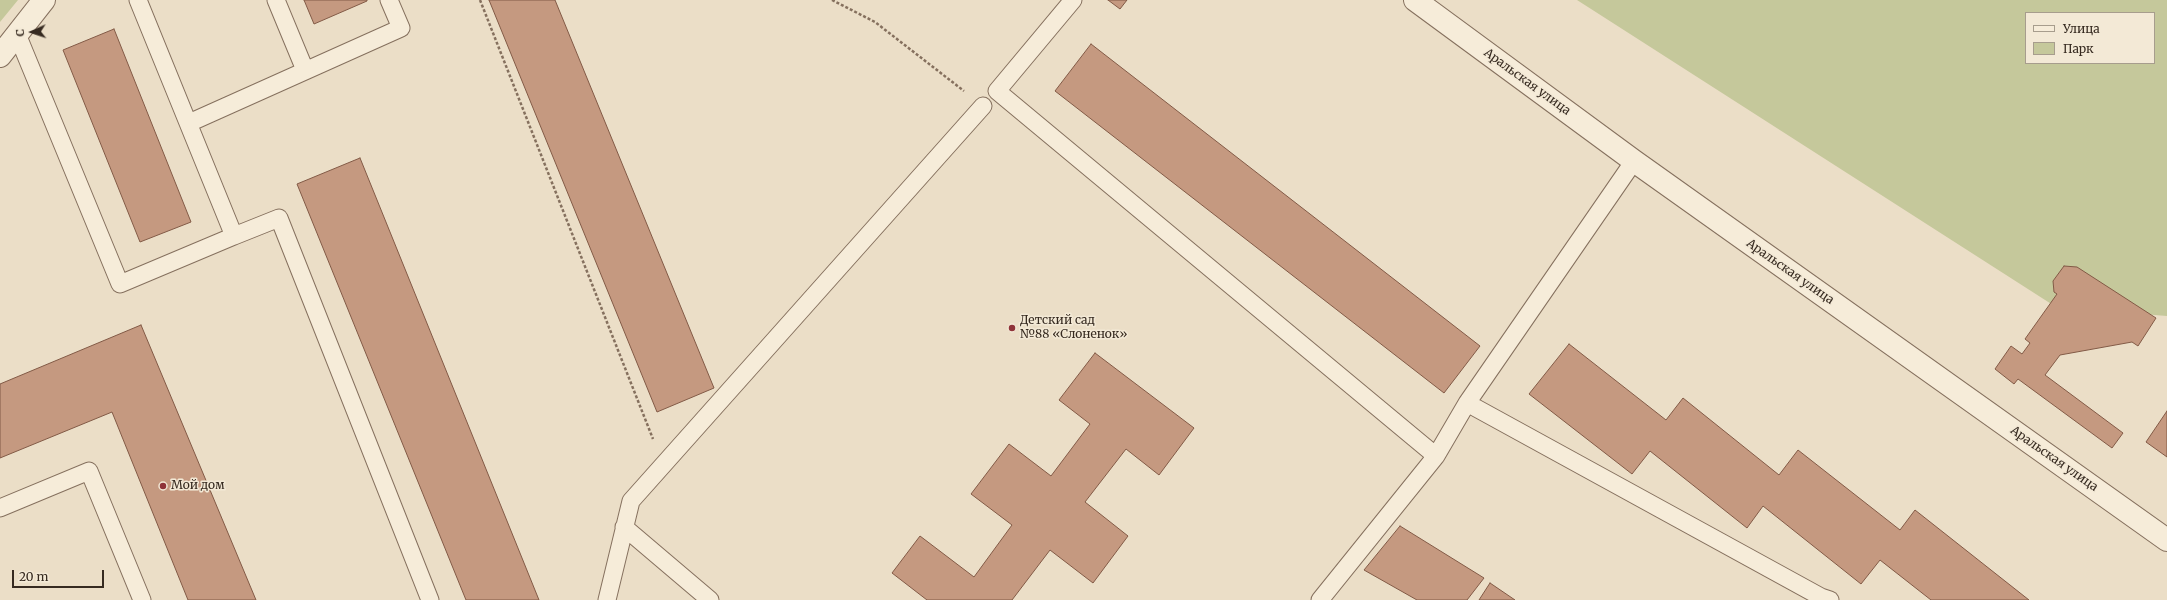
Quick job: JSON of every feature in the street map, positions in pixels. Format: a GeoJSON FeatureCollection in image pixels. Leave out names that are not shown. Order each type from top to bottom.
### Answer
{"type":"FeatureCollection","features":[{"type":"Feature","properties":{"kind":"street"},"geometry":{"type":"LineString","coordinates":[[0,56],[44,0]]}},
{"type":"Feature","properties":{"kind":"street","name":"Аральская улица"},"geometry":{"type":"LineString","coordinates":[[1415,0],[1634,161],[2167,540]]}},
{"type":"Feature","properties":{"kind":"lane"},"geometry":{"type":"LineString","coordinates":[[138,0],[234,236]]}},
{"type":"Feature","properties":{"kind":"lane"},"geometry":{"type":"LineString","coordinates":[[276,0],[305,70]]}},
{"type":"Feature","properties":{"kind":"lane"},"geometry":{"type":"LineString","coordinates":[[189,123],[401,28],[389,0]]}},
{"type":"Feature","properties":{"kind":"lane"},"geometry":{"type":"LineString","coordinates":[[1073,0],[997,91],[1436,456]]}},
{"type":"Feature","properties":{"kind":"lane"},"geometry":{"type":"LineString","coordinates":[[17,34],[120,284],[279,218],[430,600]]}},
{"type":"Feature","properties":{"kind":"lane"},"geometry":{"type":"LineString","coordinates":[[607,600],[631,501],[983,106]]}},
{"type":"Feature","properties":{"kind":"lane"},"geometry":{"type":"LineString","coordinates":[[1320,600],[1436,456],[1467,403],[1634,161]]}},
{"type":"Feature","properties":{"kind":"lane"},"geometry":{"type":"LineString","coordinates":[[1467,403],[1814,594],[1830,600]]}},
{"type":"Feature","properties":{"kind":"lane"},"geometry":{"type":"LineString","coordinates":[[0,508],[89,471],[142,600]]}},
{"type":"Feature","properties":{"kind":"lane"},"geometry":{"type":"LineString","coordinates":[[624,527],[710,600]]}},
{"type":"Feature","properties":{"kind":"path"},"geometry":{"type":"LineString","coordinates":[[480,0],[663,464]]}},
{"type":"Feature","properties":{"kind":"path"},"geometry":{"type":"LineString","coordinates":[[832,0],[875,22],[983,106]]}},
{"type":"Feature","properties":{"kind":"green space"},"geometry":{"type":"Polygon","coordinates":[[[0,0],[18,0],[0,22],[0,0]]]}},
{"type":"Feature","properties":{"kind":"green space"},"geometry":{"type":"Polygon","coordinates":[[[1577,0],[2167,0],[2167,316],[2056,307],[1577,0]]]}},
{"type":"Feature","properties":{"kind":"building"},"geometry":{"type":"Polygon","coordinates":[[[304,0],[367,0],[367,1],[314,24],[304,0]]]}},
{"type":"Feature","properties":{"kind":"building"},"geometry":{"type":"Polygon","coordinates":[[[489,0],[555,0],[714,388],[657,412],[489,0]]]}},
{"type":"Feature","properties":{"kind":"building"},"geometry":{"type":"Polygon","coordinates":[[[1108,0],[1127,0],[1120,9],[1108,0]]]}},
{"type":"Feature","properties":{"kind":"building"},"geometry":{"type":"Polygon","coordinates":[[[114,29],[191,222],[140,242],[63,50],[114,29]]]}},
{"type":"Feature","properties":{"kind":"building"},"geometry":{"type":"Polygon","coordinates":[[[1091,44],[1480,346],[1444,393],[1055,91],[1091,44]]]}},
{"type":"Feature","properties":{"kind":"building"},"geometry":{"type":"Polygon","coordinates":[[[360,158],[539,600],[466,600],[297,184],[360,158]]]}},
{"type":"Feature","properties":{"kind":"building"},"geometry":{"type":"Polygon","coordinates":[[[2064,266],[2077,267],[2156,318],[2138,346],[2132,342],[2060,355],[2045,375],[2123,433],[2112,448],[2018,379],[2014,384],[1995,369],[2011,346],[2022,354],[2030,343],[2025,339],[2057,294],[2054,292],[2053,281],[2064,266]]]}},
{"type":"Feature","properties":{"kind":"building"},"geometry":{"type":"Polygon","coordinates":[[[141,325],[256,600],[188,600],[112,412],[0,458],[0,384],[141,325]]]}},
{"type":"Feature","properties":{"kind":"building"},"geometry":{"type":"Polygon","coordinates":[[[1569,344],[1666,420],[1683,398],[1779,475],[1798,450],[1900,530],[1915,510],[2029,600],[1931,600],[1880,560],[1861,584],[1763,506],[1747,528],[1650,451],[1632,474],[1529,394],[1569,344]]]}},
{"type":"Feature","properties":{"kind":"building"},"geometry":{"type":"Polygon","coordinates":[[[1095,353],[1194,428],[1159,475],[1126,449],[1085,502],[1128,536],[1093,583],[1050,550],[1012,600],[927,600],[892,573],[920,536],[974,577],[1012,525],[971,494],[1009,444],[1051,476],[1090,424],[1059,400],[1095,353]]]}},
{"type":"Feature","properties":{"kind":"building"},"geometry":{"type":"Polygon","coordinates":[[[2167,411],[2167,457],[2146,442],[2167,411]]]}},
{"type":"Feature","properties":{"kind":"building"},"geometry":{"type":"Polygon","coordinates":[[[1400,526],[1484,578],[1467,600],[1417,600],[1364,570],[1400,526]]]}},
{"type":"Feature","properties":{"kind":"building"},"geometry":{"type":"Polygon","coordinates":[[[1490,583],[1515,600],[1479,600],[1490,583]]]}},
{"type":"Feature","properties":{"kind":"place","name":"Детский сад №88 «Слоненок»"},"geometry":{"type":"Point","coordinates":[1012,328]}},
{"type":"Feature","properties":{"kind":"place","name":"Мой дом"},"geometry":{"type":"Point","coordinates":[163,486]}}]}
